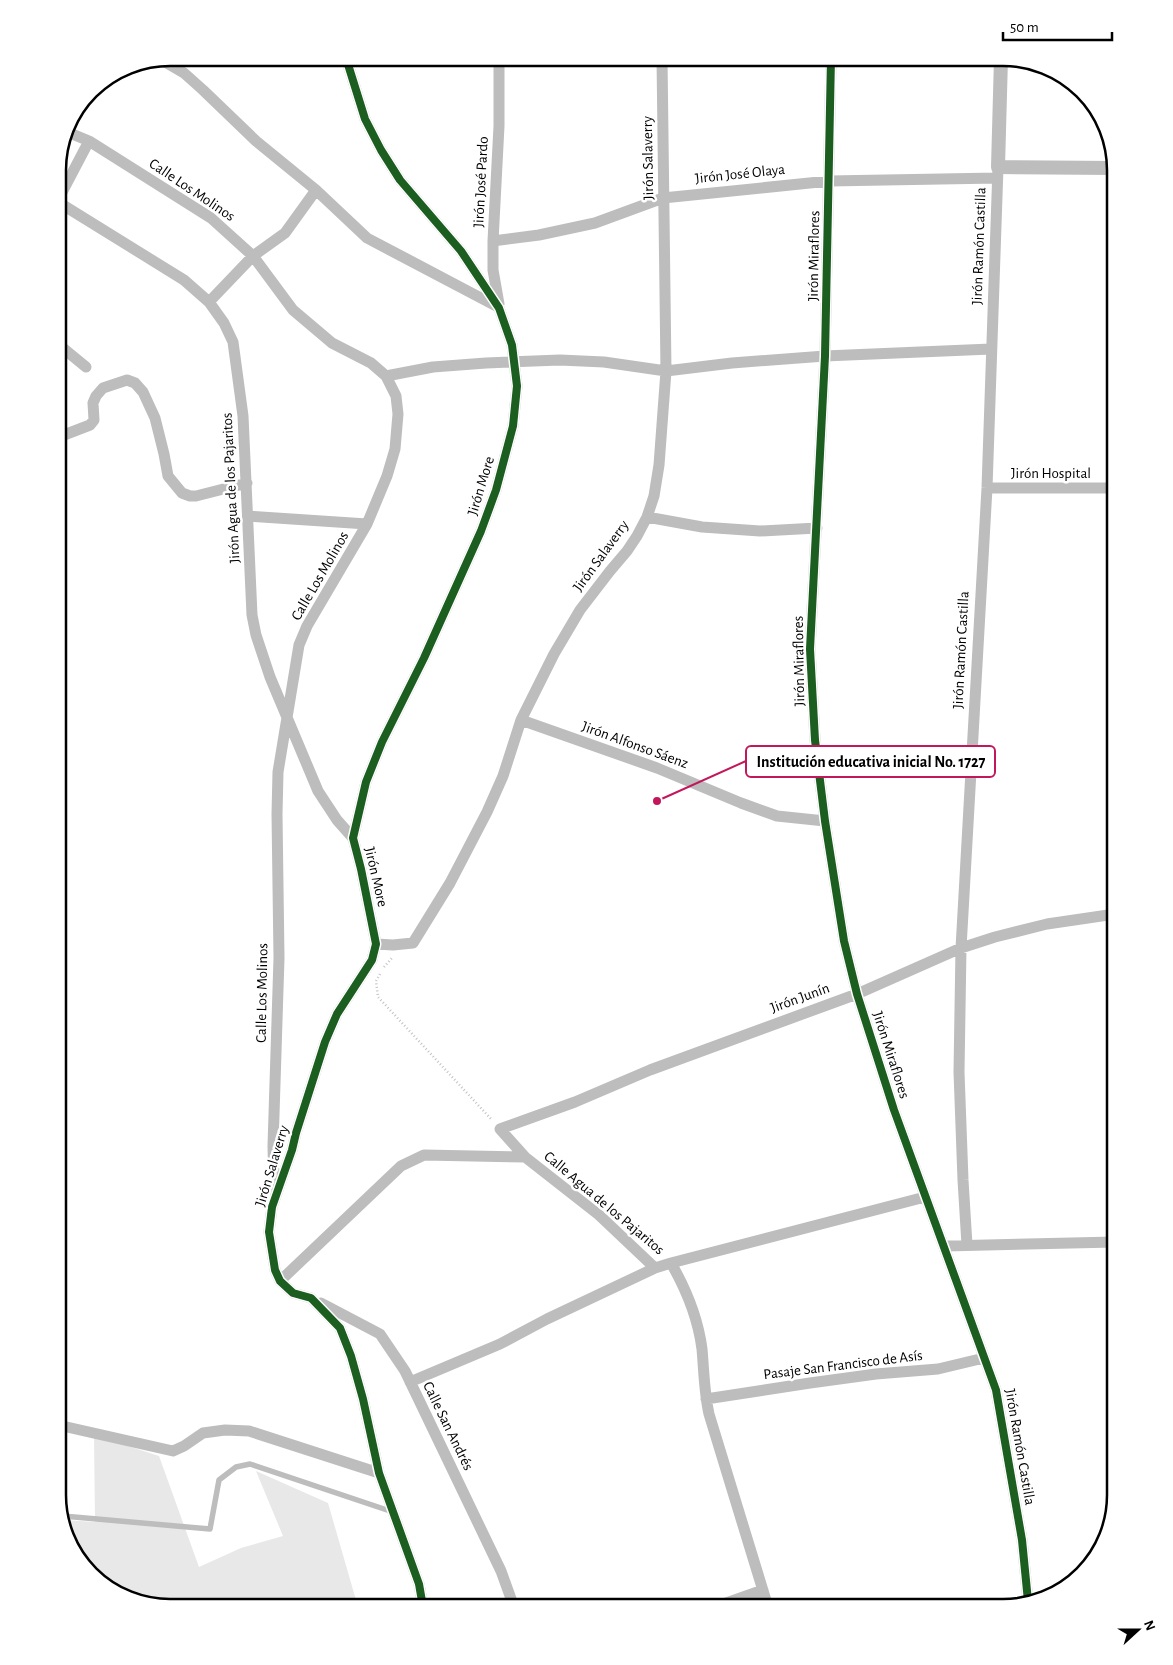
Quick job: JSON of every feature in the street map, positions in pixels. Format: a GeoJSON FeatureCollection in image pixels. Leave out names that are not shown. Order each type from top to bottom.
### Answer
{"type":"FeatureCollection","features":[{"type":"Feature","properties":{"kind":"street"},"geometry":{"type":"LineString","coordinates":[[171,66],[184,73],[256,141],[316,190],[367,238],[500,308]]}},
{"type":"Feature","properties":{"kind":"street","name":"Jirón More"},"geometry":{"type":"LineString","coordinates":[[348,66],[365,119],[381,150],[400,180],[461,251],[500,308],[512,346],[517,386],[513,426],[496,490],[481,531],[424,658],[382,742],[366,782],[353,838],[376,944]]}},
{"type":"Feature","properties":{"kind":"street","name":"Jirón José Pardo"},"geometry":{"type":"LineString","coordinates":[[499,66],[499,126],[493,270],[500,308]]}},
{"type":"Feature","properties":{"kind":"street","name":"Jirón Salaverry"},"geometry":{"type":"LineString","coordinates":[[413,943],[450,883],[488,812],[503,776],[522,720],[554,654],[580,610],[627,551],[646,516],[654,496],[659,465],[666,371],[662,66]]}},
{"type":"Feature","properties":{"kind":"street","name":"Jirón Miraflores"},"geometry":{"type":"LineString","coordinates":[[832,66],[825,356],[810,649],[815,740],[825,822],[844,941],[857,994],[894,1110],[925,1197],[945,1246]]}},
{"type":"Feature","properties":{"kind":"street","name":"Jirón Ramón Castilla"},"geometry":{"type":"LineString","coordinates":[[967,1245],[959,1072],[961,948],[987,488],[1001,66]]}},
{"type":"Feature","properties":{"kind":"street","name":"Calle Los Molinos"},"geometry":{"type":"LineString","coordinates":[[73,134],[89,141],[190,203],[231,235],[253,256],[293,310],[332,343],[371,363],[386,376],[396,396],[398,414],[394,449],[387,476],[367,524],[307,626],[299,645],[278,772],[276,814],[279,958],[273,1146],[275,1177],[272,1207]]}},
{"type":"Feature","properties":{"kind":"street"},"geometry":{"type":"LineString","coordinates":[[66,186],[89,141]]}},
{"type":"Feature","properties":{"kind":"street","name":"Jirón José Olaya"},"geometry":{"type":"LineString","coordinates":[[493,240],[539,236],[595,223],[663,198],[829,180],[1107,168]]}},
{"type":"Feature","properties":{"kind":"street"},"geometry":{"type":"LineString","coordinates":[[209,302],[253,256],[285,233],[316,190]]}},
{"type":"Feature","properties":{"kind":"street","name":"Jirón Agua de los Pajaritos"},"geometry":{"type":"LineString","coordinates":[[66,206],[184,280],[209,302],[224,323],[234,342],[243,416],[252,615],[256,635],[270,677],[318,791],[353,838]]}},
{"type":"Feature","properties":{"kind":"street"},"geometry":{"type":"LineString","coordinates":[[386,376],[433,367],[486,362],[515,363],[560,360],[604,362],[666,371],[732,363],[825,356],[992,349]]}},
{"type":"Feature","properties":{"kind":"street"},"geometry":{"type":"LineString","coordinates":[[66,351],[86,368]]}},
{"type":"Feature","properties":{"kind":"street"},"geometry":{"type":"LineString","coordinates":[[66,433],[90,425],[94,420],[93,403],[96,396],[103,388],[126,380],[135,383],[149,402],[164,454],[168,476],[182,493],[196,496],[247,483]]}},
{"type":"Feature","properties":{"kind":"street","name":"Jirón Hospital"},"geometry":{"type":"LineString","coordinates":[[987,488],[1107,488]]}},
{"type":"Feature","properties":{"kind":"street"},"geometry":{"type":"LineString","coordinates":[[248,516],[367,524]]}},
{"type":"Feature","properties":{"kind":"street"},"geometry":{"type":"LineString","coordinates":[[646,516],[712,528],[760,531],[817,528]]}},
{"type":"Feature","properties":{"kind":"street","name":"Jirón Alfonso Sáenz"},"geometry":{"type":"LineString","coordinates":[[522,720],[657,768],[777,816],[825,822]]}},
{"type":"Feature","properties":{"kind":"street","name":"Jirón Junín"},"geometry":{"type":"LineString","coordinates":[[500,1129],[575,1102],[668,1063],[857,994],[961,948],[1047,924],[1107,915]]}},
{"type":"Feature","properties":{"kind":"street"},"geometry":{"type":"LineString","coordinates":[[376,944],[413,943]]}},
{"type":"Feature","properties":{"kind":"street","name":"Jirón Salaverry"},"geometry":{"type":"LineString","coordinates":[[280,1281],[275,1270],[269,1232],[272,1207],[292,1150],[325,1042],[337,1014],[372,960],[376,944]]}},
{"type":"Feature","properties":{"kind":"street","name":"Calle Agua de los Pajaritos"},"geometry":{"type":"LineString","coordinates":[[500,1129],[525,1157],[599,1214],[655,1268],[671,1262],[683,1284],[694,1314],[702,1347],[706,1399],[766,1599]]}},
{"type":"Feature","properties":{"kind":"street"},"geometry":{"type":"LineString","coordinates":[[422,1599],[419,1584],[379,1473],[363,1399],[351,1356],[340,1328],[311,1298],[293,1293],[280,1281],[401,1166],[424,1155],[525,1157]]}},
{"type":"Feature","properties":{"kind":"street"},"geometry":{"type":"LineString","coordinates":[[671,1262],[925,1197]]}},
{"type":"Feature","properties":{"kind":"street"},"geometry":{"type":"LineString","coordinates":[[945,1246],[1107,1242]]}},
{"type":"Feature","properties":{"kind":"street","name":"Jirón Ramón Castilla"},"geometry":{"type":"LineString","coordinates":[[945,1246],[996,1390],[1022,1540],[1027,1596]]}},
{"type":"Feature","properties":{"kind":"street"},"geometry":{"type":"LineString","coordinates":[[410,1382],[500,1344],[547,1319],[655,1268]]}},
{"type":"Feature","properties":{"kind":"street","name":"Calle San Andrés"},"geometry":{"type":"LineString","coordinates":[[311,1298],[380,1334],[410,1382],[501,1571],[511,1599]]}},
{"type":"Feature","properties":{"kind":"street","name":"Pasaje San Francisco de Asís"},"geometry":{"type":"LineString","coordinates":[[706,1399],[876,1374],[938,1369],[984,1358]]}},
{"type":"Feature","properties":{"kind":"street"},"geometry":{"type":"LineString","coordinates":[[66,1428],[173,1451],[184,1446],[203,1432],[225,1430],[249,1431],[379,1473]]}},
{"type":"Feature","properties":{"kind":"street"},"geometry":{"type":"LineString","coordinates":[[738,1599],[763,1590]]}},
{"type":"Feature","properties":{"kind":"lane"},"geometry":{"type":"LineString","coordinates":[[69,1517],[210,1529],[219,1480],[236,1467],[250,1464],[393,1512]]}},
{"type":"Feature","properties":{"kind":"path"},"geometry":{"type":"LineString","coordinates":[[413,943],[396,952],[382,970],[376,981],[378,997],[500,1129]]}},
{"type":"Feature","properties":{"kind":"shaded area"},"geometry":{"type":"Polygon","coordinates":[[[94,1435],[159,1456],[199,1567],[241,1548],[283,1536],[256,1471],[328,1503],[356,1599],[163,1599],[150,1597],[124,1588],[112,1581],[88,1558],[74,1535],[70,1520],[95,1522],[94,1435]]]}},
{"type":"Feature","properties":{"kind":"cycle path"},"geometry":{"type":"LineString","coordinates":[[348,66],[365,119],[381,150],[400,180],[461,251],[499,308],[512,345],[517,386],[513,426],[496,490],[481,531],[424,658],[382,742],[366,782],[353,838],[376,944],[372,960],[337,1014],[325,1042],[292,1150],[272,1207],[269,1232],[275,1270],[280,1281],[293,1293],[311,1298],[340,1328],[351,1356],[363,1399],[379,1473],[419,1584],[422,1599]]}},
{"type":"Feature","properties":{"kind":"cycle path"},"geometry":{"type":"LineString","coordinates":[[831,66],[825,356],[810,649],[815,740],[825,821],[844,941],[857,994],[894,1110],[996,1390],[1022,1540],[1027,1596]]}},
{"type":"Feature","properties":{"kind":"place","name":"Institución educativa inicial No. 1727"},"geometry":{"type":"Point","coordinates":[657,801]}}]}
